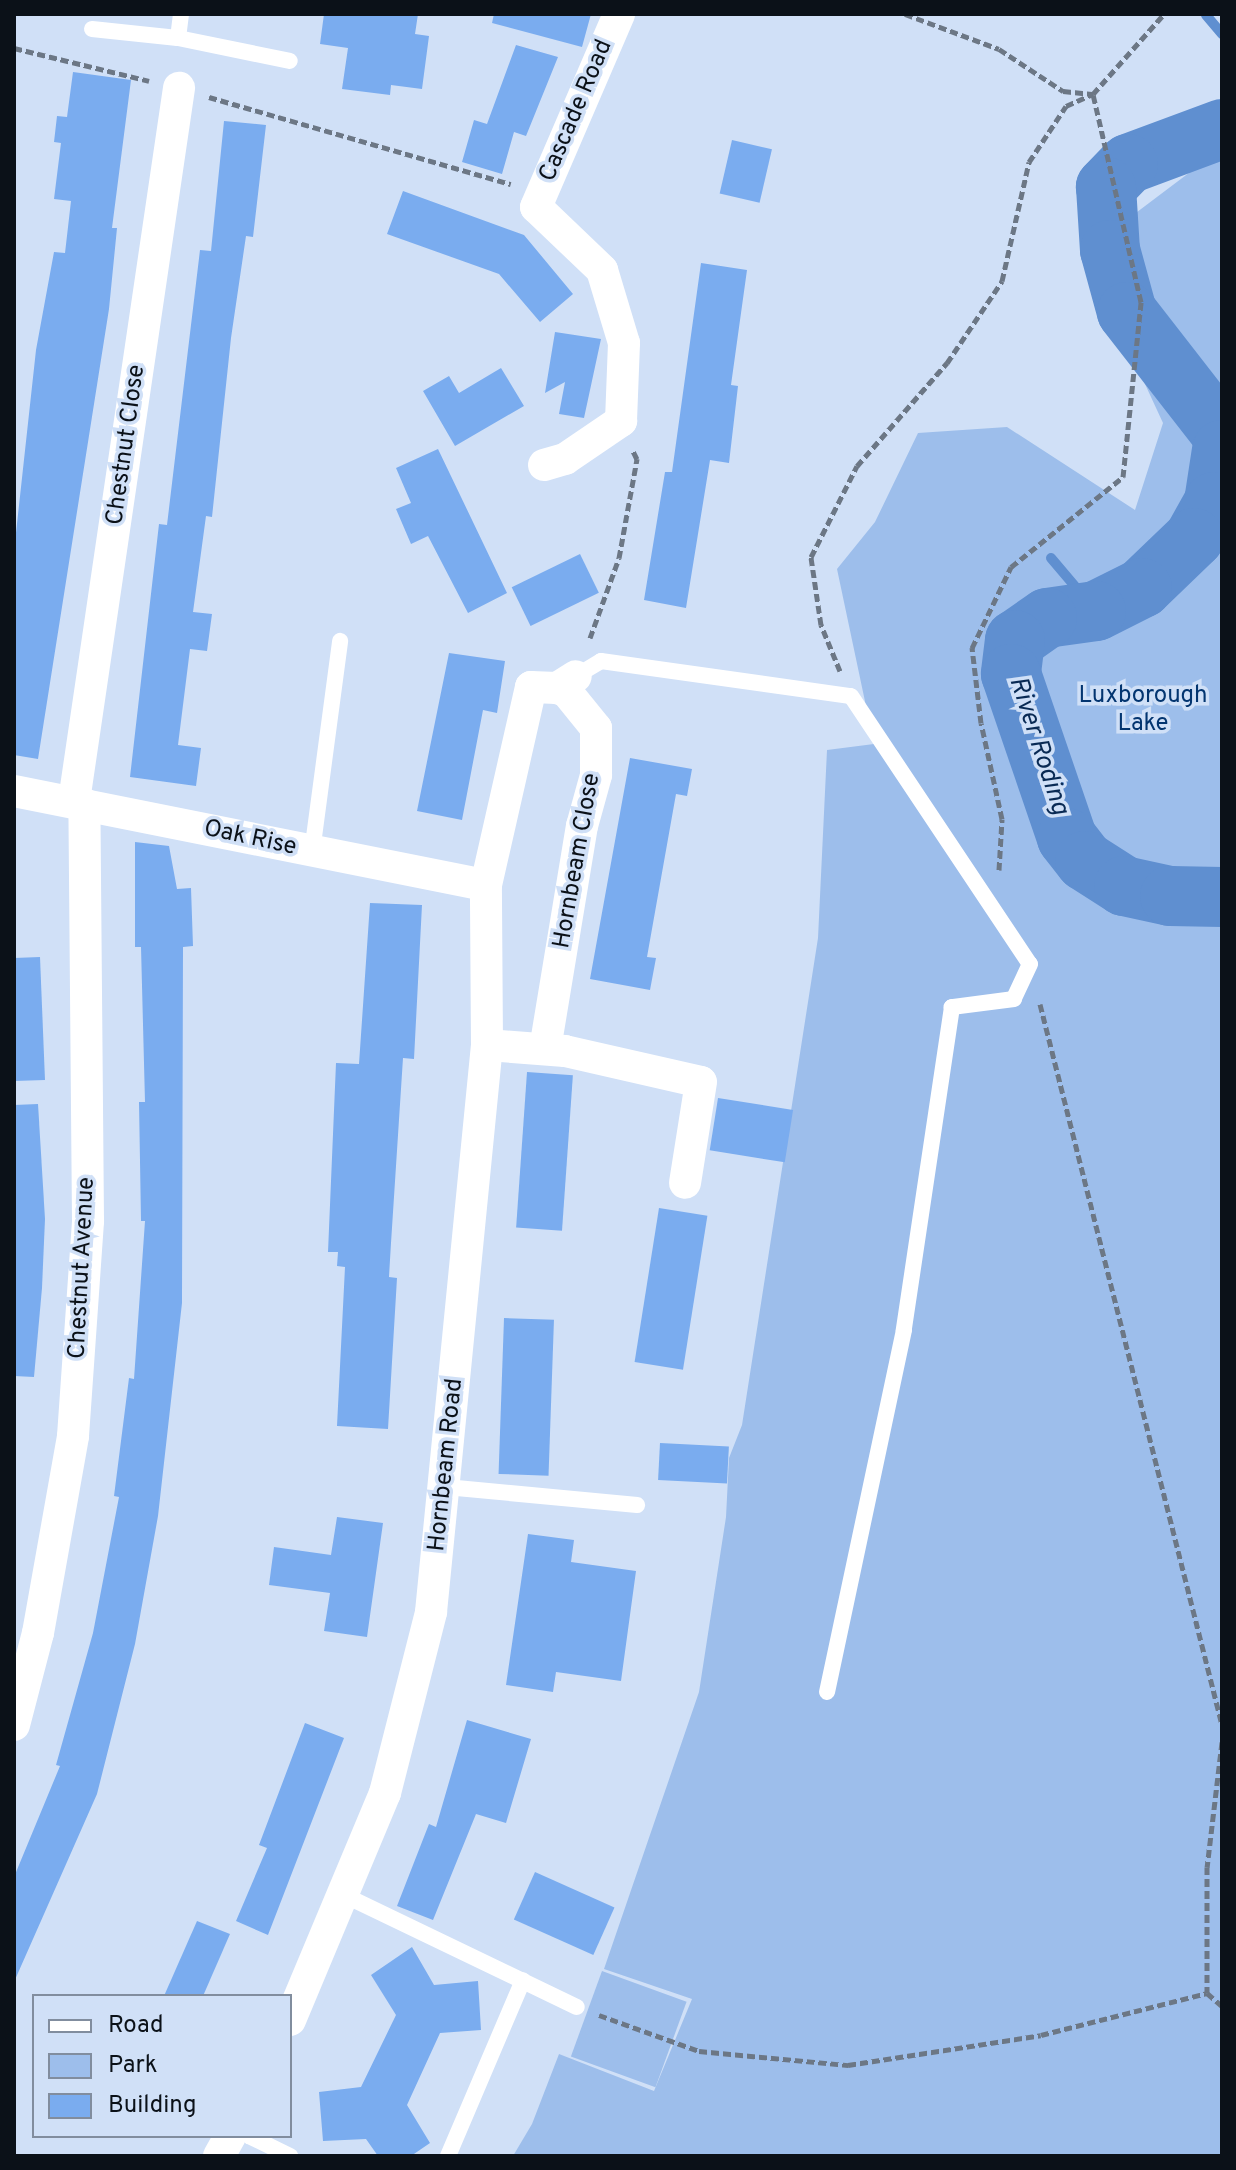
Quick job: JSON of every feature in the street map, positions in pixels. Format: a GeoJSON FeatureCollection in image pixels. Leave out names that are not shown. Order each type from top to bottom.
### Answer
{"type":"FeatureCollection","features":[{"type":"Feature","properties":{"kind":"street","name":"Cascade Road"},"geometry":{"type":"LineString","coordinates":[[539,200],[619,14]]}},
{"type":"Feature","properties":{"kind":"street","name":"Chestnut Close"},"geometry":{"type":"LineString","coordinates":[[79,803],[179,88]]}},
{"type":"Feature","properties":{"kind":"street"},"geometry":{"type":"LineString","coordinates":[[539,200],[602,270],[624,343],[621,421],[565,459],[544,465]]}},
{"type":"Feature","properties":{"kind":"street"},"geometry":{"type":"LineString","coordinates":[[486,885],[531,687],[567,682]]}},
{"type":"Feature","properties":{"kind":"street","name":"Hornbeam Close"},"geometry":{"type":"LineString","coordinates":[[545,1049],[582,826],[596,775],[596,728],[566,691],[567,682]]}},
{"type":"Feature","properties":{"kind":"street","name":"Oak Rise"},"geometry":{"type":"LineString","coordinates":[[14,791],[486,885]]}},
{"type":"Feature","properties":{"kind":"street","name":"Chestnut Avenue"},"geometry":{"type":"LineString","coordinates":[[14,1725],[38,1633],[73,1436],[88,1221],[79,803]]}},
{"type":"Feature","properties":{"kind":"street","name":"Hornbeam Road"},"geometry":{"type":"LineString","coordinates":[[292,2016],[346,1896],[385,1793],[431,1612],[446,1487],[487,1045],[486,885]]}},
{"type":"Feature","properties":{"kind":"street"},"geometry":{"type":"LineString","coordinates":[[487,1045],[545,1049],[701,1082],[685,1183]]}},
{"type":"Feature","properties":{"kind":"street"},"geometry":{"type":"LineString","coordinates":[[219,2156],[229,2138]]}},
{"type":"Feature","properties":{"kind":"lane"},"geometry":{"type":"LineString","coordinates":[[178,38],[181,14]]}},
{"type":"Feature","properties":{"kind":"lane"},"geometry":{"type":"LineString","coordinates":[[92,29],[178,38],[290,61]]}},
{"type":"Feature","properties":{"kind":"lane"},"geometry":{"type":"LineString","coordinates":[[312,852],[340,641]]}},
{"type":"Feature","properties":{"kind":"lane"},"geometry":{"type":"LineString","coordinates":[[567,682],[601,661],[851,696],[936,828],[996,907],[1030,964],[1014,999],[952,1007],[904,1330],[827,1692]]}},
{"type":"Feature","properties":{"kind":"lane"},"geometry":{"type":"LineString","coordinates":[[446,1487],[637,1505]]}},
{"type":"Feature","properties":{"kind":"lane"},"geometry":{"type":"LineString","coordinates":[[346,1896],[577,2007]]}},
{"type":"Feature","properties":{"kind":"lane"},"geometry":{"type":"LineString","coordinates":[[448,2156],[523,1980]]}},
{"type":"Feature","properties":{"kind":"lane"},"geometry":{"type":"LineString","coordinates":[[253,2138],[290,2156]]}},
{"type":"Feature","properties":{"kind":"path"},"geometry":{"type":"LineString","coordinates":[[905,14],[999,49],[1063,91],[1093,94]]}},
{"type":"Feature","properties":{"kind":"path"},"geometry":{"type":"LineString","coordinates":[[851,696],[821,625],[811,557],[857,466],[947,363],[1002,281],[1029,162],[1066,106],[1093,94],[1164,14]]}},
{"type":"Feature","properties":{"kind":"path"},"geometry":{"type":"LineString","coordinates":[[14,48],[179,88],[539,200]]}},
{"type":"Feature","properties":{"kind":"path"},"geometry":{"type":"LineString","coordinates":[[996,907],[1002,819],[981,723],[972,648],[1011,567],[1123,477],[1141,302],[1093,94]]}},
{"type":"Feature","properties":{"kind":"path"},"geometry":{"type":"LineString","coordinates":[[567,682],[619,558],[637,459],[621,421]]}},
{"type":"Feature","properties":{"kind":"path"},"geometry":{"type":"LineString","coordinates":[[1030,964],[1222,1725]]}},
{"type":"Feature","properties":{"kind":"path"},"geometry":{"type":"LineString","coordinates":[[1222,1742],[1207,1867],[1207,1993],[1222,2006]]}},
{"type":"Feature","properties":{"kind":"path"},"geometry":{"type":"LineString","coordinates":[[577,2007],[699,2051],[848,2065],[1041,2035],[1207,1993]]}},
{"type":"Feature","properties":{"kind":"green space","name":"Luxborough Lake"},"geometry":{"type":"Polygon","coordinates":[[[1222,148],[1222,2156],[513,2156],[532,2124],[559,2054],[654,2091],[692,1999],[604,1969],[699,1692],[726,1517],[729,1458],[742,1425],[818,938],[827,750],[874,744],[837,569],[875,522],[918,433],[1007,427],[1135,510],[1163,423],[1084,252],[1222,148]]]}},
{"type":"Feature","properties":{"kind":"green space"},"geometry":{"type":"Polygon","coordinates":[[[602,1971],[687,2002],[655,2087],[571,2057],[602,1971]]]}},
{"type":"Feature","properties":{"kind":"building"},"geometry":{"type":"Polygon","coordinates":[[[324,14],[418,14],[415,34],[429,36],[422,89],[391,85],[390,95],[342,89],[348,48],[320,44],[324,14]]]}},
{"type":"Feature","properties":{"kind":"building"},"geometry":{"type":"Polygon","coordinates":[[[494,14],[591,14],[582,47],[492,23],[494,14]]]}},
{"type":"Feature","properties":{"kind":"building"},"geometry":{"type":"Polygon","coordinates":[[[516,45],[558,57],[526,136],[514,132],[502,174],[462,162],[474,120],[487,124],[516,45]]]}},
{"type":"Feature","properties":{"kind":"building"},"geometry":{"type":"Polygon","coordinates":[[[73,72],[131,80],[112,228],[117,228],[109,309],[38,759],[14,755],[14,551],[36,350],[54,252],[65,253],[71,201],[54,199],[61,143],[54,142],[57,116],[67,117],[73,72]]]}},
{"type":"Feature","properties":{"kind":"building"},"geometry":{"type":"Polygon","coordinates":[[[224,121],[266,125],[253,237],[246,236],[231,338],[212,517],[206,516],[193,612],[212,614],[207,651],[190,649],[178,745],[201,748],[196,786],[130,777],[159,524],[167,525],[200,250],[211,251],[224,121]]]}},
{"type":"Feature","properties":{"kind":"building"},"geometry":{"type":"Polygon","coordinates":[[[732,140],[772,149],[760,203],[720,194],[732,140]]]}},
{"type":"Feature","properties":{"kind":"building"},"geometry":{"type":"Polygon","coordinates":[[[403,191],[524,235],[573,294],[540,322],[499,274],[387,234],[403,191]]]}},
{"type":"Feature","properties":{"kind":"building"},"geometry":{"type":"Polygon","coordinates":[[[701,263],[747,270],[731,385],[738,386],[729,463],[710,460],[686,608],[644,600],[665,472],[672,472],[701,263]]]}},
{"type":"Feature","properties":{"kind":"building"},"geometry":{"type":"Polygon","coordinates":[[[555,332],[601,339],[584,418],[559,414],[565,382],[545,393],[555,332]]]}},
{"type":"Feature","properties":{"kind":"building"},"geometry":{"type":"Polygon","coordinates":[[[501,368],[524,406],[455,446],[423,391],[449,376],[459,393],[501,368]]]}},
{"type":"Feature","properties":{"kind":"building"},"geometry":{"type":"Polygon","coordinates":[[[438,449],[507,593],[468,613],[428,536],[411,544],[396,509],[411,503],[396,468],[438,449]]]}},
{"type":"Feature","properties":{"kind":"building"},"geometry":{"type":"Polygon","coordinates":[[[580,554],[599,593],[531,626],[512,587],[580,554]]]}},
{"type":"Feature","properties":{"kind":"building"},"geometry":{"type":"Polygon","coordinates":[[[449,653],[505,661],[497,713],[483,710],[462,820],[417,811],[449,653]]]}},
{"type":"Feature","properties":{"kind":"building"},"geometry":{"type":"Polygon","coordinates":[[[630,758],[692,769],[687,796],[676,794],[647,957],[656,958],[650,990],[590,979],[630,758]]]}},
{"type":"Feature","properties":{"kind":"building"},"geometry":{"type":"Polygon","coordinates":[[[135,842],[169,846],[177,889],[191,888],[193,946],[183,947],[182,1303],[158,1516],[135,1644],[97,1794],[14,1982],[14,1877],[60,1766],[56,1765],[93,1633],[119,1497],[114,1496],[129,1378],[134,1379],[145,1221],[141,1221],[139,1102],[145,1102],[141,947],[135,947],[135,842]]]}},
{"type":"Feature","properties":{"kind":"building"},"geometry":{"type":"Polygon","coordinates":[[[370,903],[422,905],[414,1059],[403,1058],[389,1277],[397,1278],[388,1429],[337,1426],[345,1267],[337,1266],[338,1252],[328,1252],[336,1063],[359,1064],[370,903]]]}},
{"type":"Feature","properties":{"kind":"building"},"geometry":{"type":"Polygon","coordinates":[[[40,957],[45,1080],[14,1081],[14,958],[40,957]]]}},
{"type":"Feature","properties":{"kind":"building"},"geometry":{"type":"Polygon","coordinates":[[[527,1072],[573,1075],[562,1231],[516,1228],[527,1072]]]}},
{"type":"Feature","properties":{"kind":"building"},"geometry":{"type":"Polygon","coordinates":[[[718,1098],[793,1110],[785,1162],[710,1150],[718,1098]]]}},
{"type":"Feature","properties":{"kind":"building"},"geometry":{"type":"Polygon","coordinates":[[[38,1104],[45,1219],[42,1288],[34,1377],[14,1376],[14,1105],[38,1104]]]}},
{"type":"Feature","properties":{"kind":"building"},"geometry":{"type":"Polygon","coordinates":[[[659,1208],[707,1216],[683,1370],[635,1362],[659,1208]]]}},
{"type":"Feature","properties":{"kind":"building"},"geometry":{"type":"Polygon","coordinates":[[[504,1318],[554,1320],[549,1476],[499,1474],[504,1318]]]}},
{"type":"Feature","properties":{"kind":"building"},"geometry":{"type":"Polygon","coordinates":[[[660,1443],[729,1447],[727,1484],[658,1480],[660,1443]]]}},
{"type":"Feature","properties":{"kind":"building"},"geometry":{"type":"Polygon","coordinates":[[[337,1517],[383,1523],[367,1637],[324,1631],[330,1593],[269,1585],[274,1547],[331,1555],[337,1517]]]}},
{"type":"Feature","properties":{"kind":"building"},"geometry":{"type":"Polygon","coordinates":[[[528,1534],[574,1540],[571,1562],[636,1571],[621,1681],[556,1672],[553,1692],[506,1685],[528,1534]]]}},
{"type":"Feature","properties":{"kind":"building"},"geometry":{"type":"Polygon","coordinates":[[[467,1720],[531,1739],[506,1823],[476,1814],[433,1920],[397,1906],[429,1824],[436,1827],[467,1720]]]}},
{"type":"Feature","properties":{"kind":"building"},"geometry":{"type":"Polygon","coordinates":[[[305,1723],[344,1738],[268,1935],[236,1921],[267,1848],[259,1845],[305,1723]]]}},
{"type":"Feature","properties":{"kind":"building"},"geometry":{"type":"Polygon","coordinates":[[[535,1872],[614,1907],[593,1955],[514,1920],[535,1872]]]}},
{"type":"Feature","properties":{"kind":"building"},"geometry":{"type":"Polygon","coordinates":[[[197,1921],[230,1934],[204,1994],[165,1994],[197,1921]]]}},
{"type":"Feature","properties":{"kind":"building"},"geometry":{"type":"Polygon","coordinates":[[[412,1947],[434,1985],[478,1981],[481,2030],[440,2033],[407,2105],[430,2143],[411,2156],[378,2156],[366,2139],[323,2141],[319,2092],[361,2087],[396,2015],[371,1975],[412,1947]]]}},
{"type":"Feature","properties":{"kind":"waterway"},"geometry":{"type":"LineString","coordinates":[[1206,15],[1222,34]]}},
{"type":"Feature","properties":{"kind":"waterway","name":"River Roding"},"geometry":{"type":"LineString","coordinates":[[1222,129],[1128,164],[1106,187],[1110,250],[1127,312],[1222,434]]}},
{"type":"Feature","properties":{"kind":"waterway","name":"River Roding"},"geometry":{"type":"LineString","coordinates":[[1222,450],[1214,502],[1194,538],[1142,588],[1096,611],[1047,618],[1015,640],[1011,674],[1067,838],[1085,861],[1124,886],[1170,896],[1222,897]]}},
{"type":"Feature","properties":{"kind":"waterway"},"geometry":{"type":"LineString","coordinates":[[1051,558],[1096,611]]}}]}
